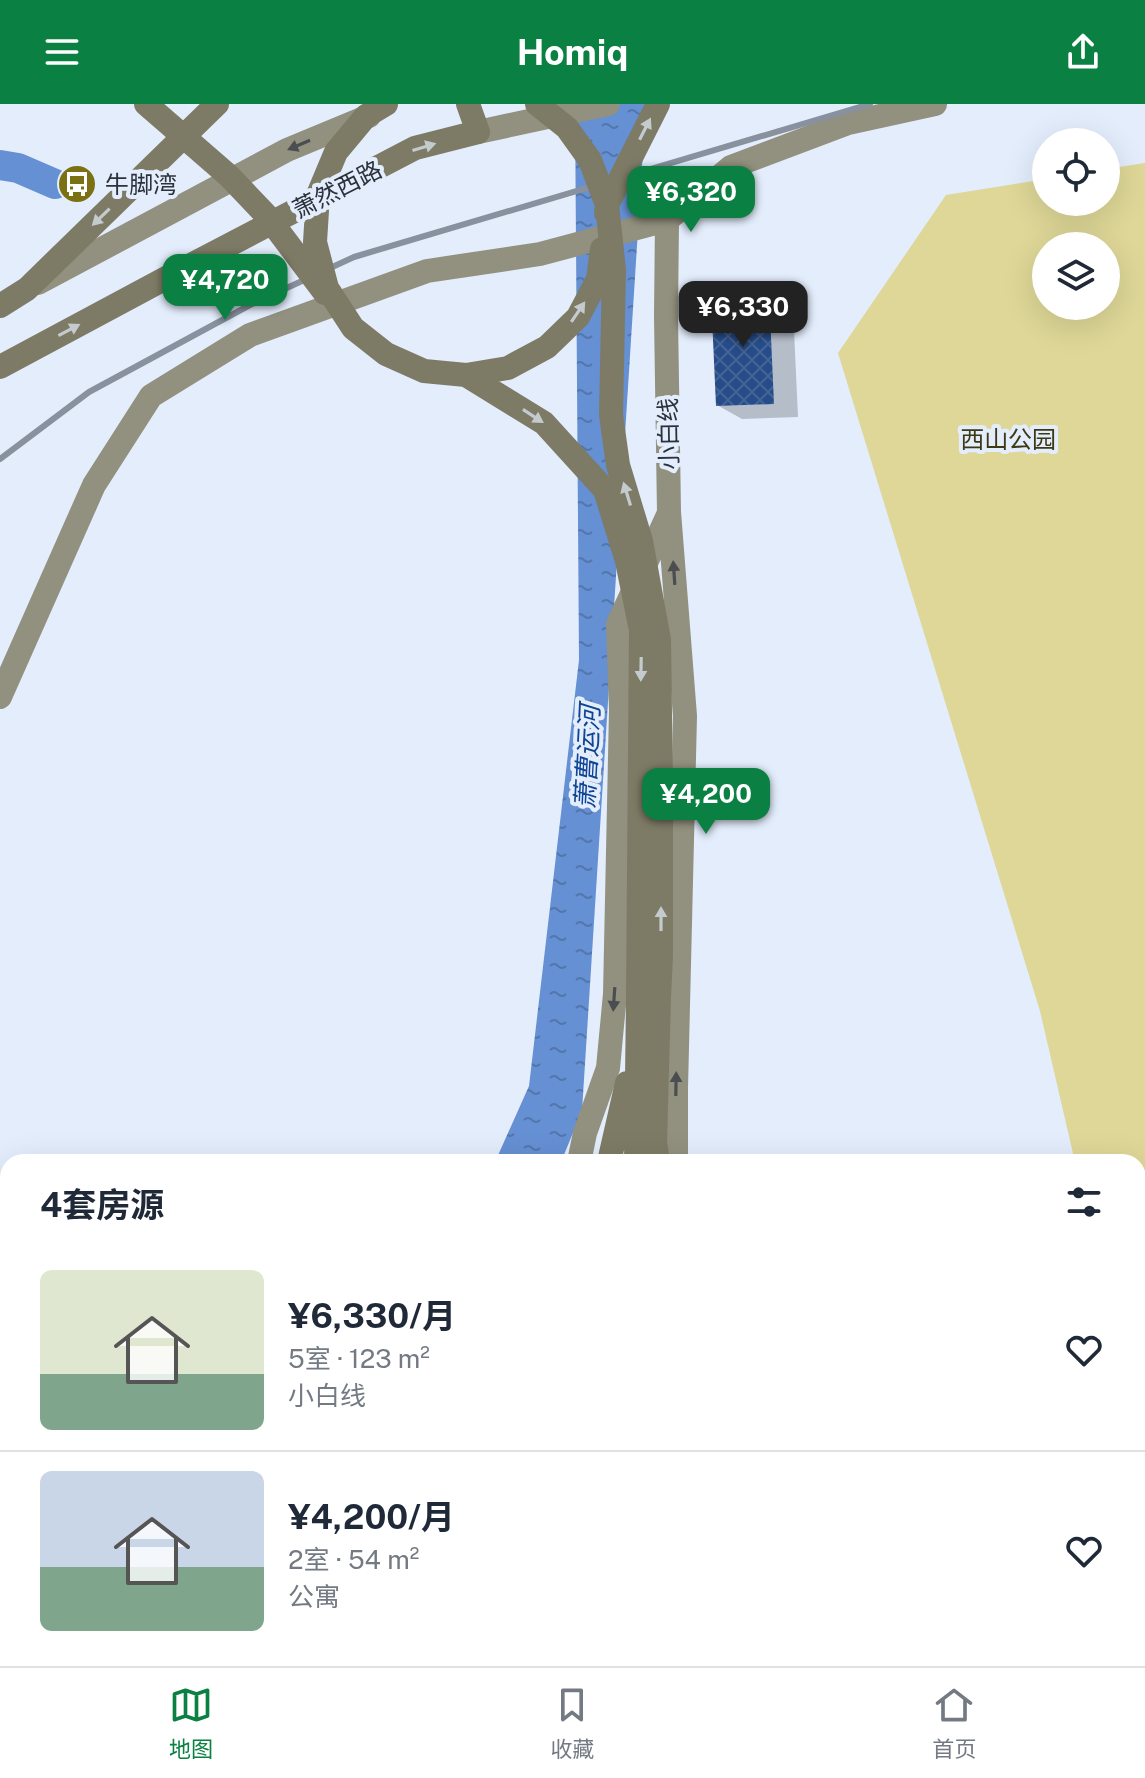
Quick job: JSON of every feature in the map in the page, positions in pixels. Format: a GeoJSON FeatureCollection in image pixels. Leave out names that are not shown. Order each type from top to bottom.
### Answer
{"type":"FeatureCollection","features":[{"type":"Feature","properties":{"kind":"main road"},"geometry":{"type":"LineString","coordinates":[[146,104],[229,176],[267,216],[353,328],[386,354],[424,371],[466,375],[508,368],[547,347],[578,317],[598,279],[607,205],[658,104]]}},
{"type":"Feature","properties":{"kind":"main road"},"geometry":{"type":"LineString","coordinates":[[27,289],[217,104]]}},
{"type":"Feature","properties":{"kind":"main road"},"geometry":{"type":"LineString","coordinates":[[353,328],[327,288],[315,242],[318,195],[355,104]]}},
{"type":"Feature","properties":{"kind":"main road"},"geometry":{"type":"LineString","coordinates":[[336,152],[366,116],[386,104]]}},
{"type":"Feature","properties":{"kind":"main road"},"geometry":{"type":"LineString","coordinates":[[0,306],[287,150],[397,104]]}},
{"type":"Feature","properties":{"kind":"main road"},"geometry":{"type":"LineString","coordinates":[[468,104],[478,132]]}},
{"type":"Feature","properties":{"kind":"main road"},"geometry":{"type":"LineString","coordinates":[[537,104],[567,128],[590,160],[607,205],[614,270],[611,415],[618,465],[641,541],[659,640],[661,956],[638,1030],[611,1154]]}},
{"type":"Feature","properties":{"kind":"main road","name":"萧然西路"},"geometry":{"type":"LineString","coordinates":[[0,367],[415,148],[608,104]]}},
{"type":"Feature","properties":{"kind":"main road"},"geometry":{"type":"LineString","coordinates":[[0,697],[94,485],[151,396],[250,335],[427,271],[540,254],[667,220],[731,167],[848,123],[935,104]]}},
{"type":"Feature","properties":{"kind":"main road","name":"小白线"},"geometry":{"type":"LineString","coordinates":[[667,220],[669,512],[685,716],[676,1154]]}},
{"type":"Feature","properties":{"kind":"main road"},"geometry":{"type":"LineString","coordinates":[[466,375],[544,423],[605,490],[627,561],[641,630],[648,998],[658,1154]]}},
{"type":"Feature","properties":{"kind":"main road"},"geometry":{"type":"LineString","coordinates":[[581,1154],[608,1068],[615,994],[621,710],[618,624],[669,512]]}},
{"type":"Feature","properties":{"kind":"main road"},"geometry":{"type":"LineString","coordinates":[[636,1154],[638,1030]]}},
{"type":"Feature","properties":{"kind":"green space","name":"西山公园"},"geometry":{"type":"Polygon","coordinates":[[[1145,163],[1145,1154],[1073,1154],[1040,1011],[838,353],[946,195],[1032,181],[1032,216],[1120,216],[1120,167],[1145,163]]]}},
{"type":"Feature","properties":{"kind":"water","name":"萧曹运河"},"geometry":{"type":"Polygon","coordinates":[[[575,104],[646,104],[582,1111],[564,1154],[499,1154],[529,1086],[579,660],[575,104]]]}},
{"type":"Feature","properties":{"kind":"building"},"geometry":{"type":"Polygon","coordinates":[[[769,292],[774,404],[716,406],[711,295],[769,292]]]}},
{"type":"Feature","properties":{"kind":"waterway"},"geometry":{"type":"LineString","coordinates":[[0,165],[18,168],[55,184]]}},
{"type":"Feature","properties":{"kind":"railway"},"geometry":{"type":"LineString","coordinates":[[0,459],[89,392],[250,305],[354,257],[870,104]]}},
{"type":"Feature","properties":{"kind":"place","name":"牛脚湾"},"geometry":{"type":"Point","coordinates":[77,184]}}]}
